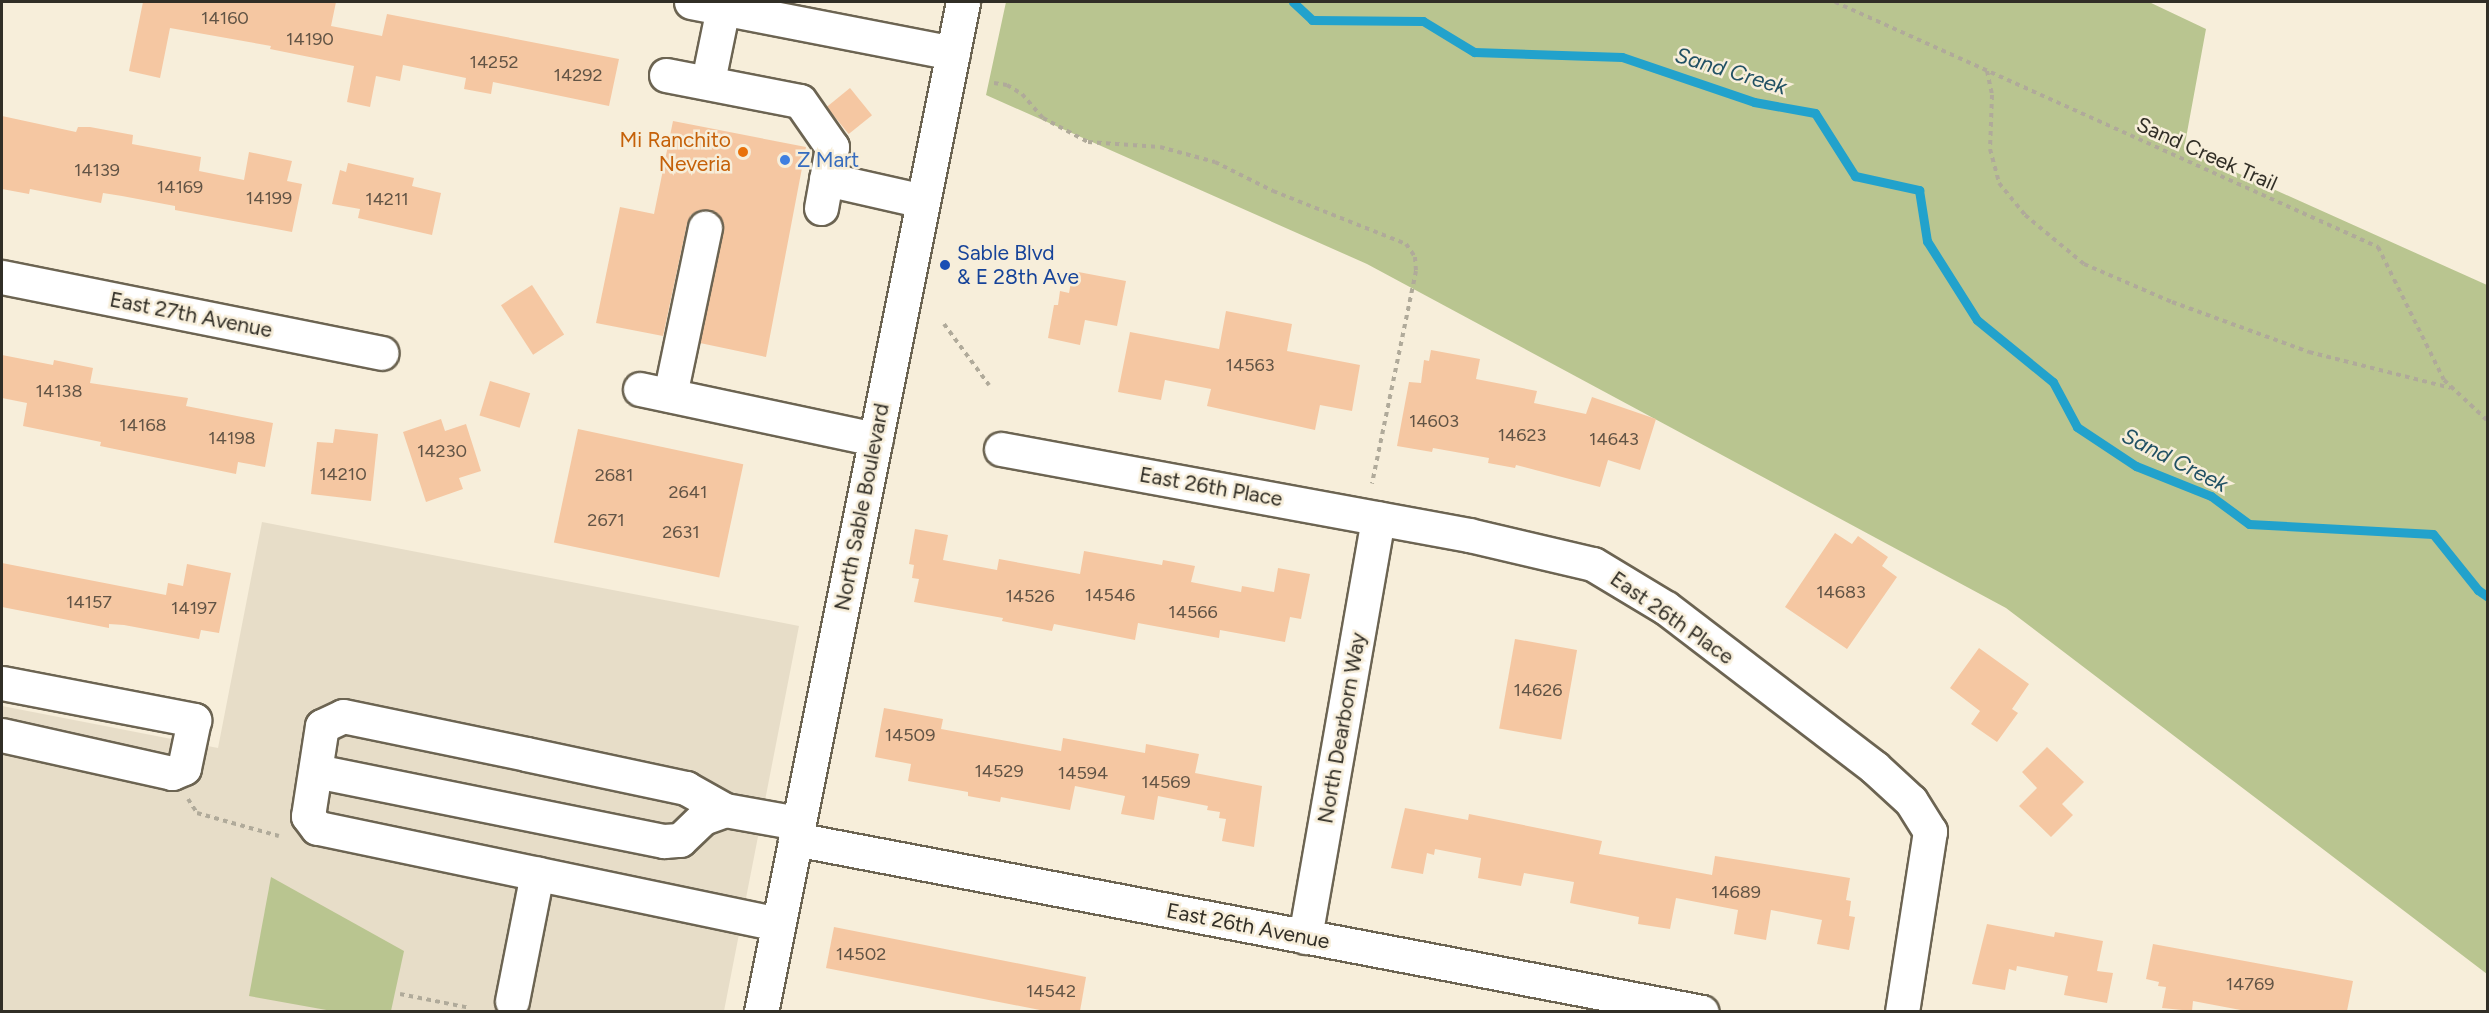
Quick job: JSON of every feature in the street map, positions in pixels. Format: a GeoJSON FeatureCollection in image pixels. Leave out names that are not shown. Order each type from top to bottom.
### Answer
{"type":"FeatureCollection","features":[{"type":"Feature","properties":{"kind":"street"},"geometry":{"type":"LineString","coordinates":[[691,2],[953,53]]}},
{"type":"Feature","properties":{"kind":"street","name":"North Sable Boulevard"},"geometry":{"type":"LineString","coordinates":[[761,1011],[963,2]]}},
{"type":"Feature","properties":{"kind":"street"},"geometry":{"type":"LineString","coordinates":[[708,81],[723,8]]}},
{"type":"Feature","properties":{"kind":"street"},"geometry":{"type":"LineString","coordinates":[[666,75],[708,81],[800,101],[832,147],[824,193],[923,201]]}},
{"type":"Feature","properties":{"kind":"street"},"geometry":{"type":"LineString","coordinates":[[705,228],[655,392],[876,439]]}},
{"type":"Feature","properties":{"kind":"street","name":"East 27th Avenue"},"geometry":{"type":"LineString","coordinates":[[2,277],[381,353]]}},
{"type":"Feature","properties":{"kind":"street","name":"East 26th Place"},"geometry":{"type":"LineString","coordinates":[[1001,449],[1469,535],[1593,564],[1666,608],[1874,766],[1911,801],[1930,831],[1902,1011]]}},
{"type":"Feature","properties":{"kind":"street","name":"North Dearborn Way"},"geometry":{"type":"LineString","coordinates":[[1305,937],[1378,518]]}},
{"type":"Feature","properties":{"kind":"street"},"geometry":{"type":"LineString","coordinates":[[2,683],[194,720],[184,768],[172,773],[2,735]]}},
{"type":"Feature","properties":{"kind":"street","name":"East 26th Avenue"},"geometry":{"type":"LineString","coordinates":[[316,771],[322,726],[343,717],[686,788],[725,810],[796,831],[1305,937],[1702,1011]]}},
{"type":"Feature","properties":{"kind":"street"},"geometry":{"type":"LineString","coordinates":[[725,810],[704,818],[681,840],[664,841],[316,771],[308,816],[317,828],[778,924]]}},
{"type":"Feature","properties":{"kind":"street"},"geometry":{"type":"LineString","coordinates":[[512,1001],[537,873]]}},
{"type":"Feature","properties":{"kind":"path","name":"Sand Creek Trail"},"geometry":{"type":"LineString","coordinates":[[1835,2],[2378,247],[2444,380],[2487,422]]}},
{"type":"Feature","properties":{"kind":"path"},"geometry":{"type":"LineString","coordinates":[[1987,71],[1992,95],[1990,149],[1999,183],[2025,215],[2084,264],[2172,302],[2309,352],[2453,388]]}},
{"type":"Feature","properties":{"kind":"path"},"geometry":{"type":"LineString","coordinates":[[994,83],[1007,85],[1022,94],[1043,118],[1088,142],[1160,147],[1205,159],[1320,211],[1406,244],[1415,257],[1416,271],[1373,480]]}},
{"type":"Feature","properties":{"kind":"path"},"geometry":{"type":"LineString","coordinates":[[944,324],[988,385]]}},
{"type":"Feature","properties":{"kind":"path"},"geometry":{"type":"LineString","coordinates":[[196,813],[279,836]]}},
{"type":"Feature","properties":{"kind":"path"},"geometry":{"type":"LineString","coordinates":[[400,994],[470,1008]]}},
{"type":"Feature","properties":{"kind":"shaded area"},"geometry":{"type":"Polygon","coordinates":[[[262,522],[799,626],[724,1011],[2,1011],[2,706],[218,748],[262,522]]]}},
{"type":"Feature","properties":{"kind":"green space"},"geometry":{"type":"Polygon","coordinates":[[[1006,2],[2149,2],[2206,29],[2184,149],[2487,285],[2487,974],[2006,608],[1367,264],[986,95],[1006,2]]]}},
{"type":"Feature","properties":{"kind":"green space"},"geometry":{"type":"Polygon","coordinates":[[[271,877],[404,951],[391,1011],[332,1011],[249,996],[271,877]]]}},
{"type":"Feature","properties":{"kind":"building"},"geometry":{"type":"Polygon","coordinates":[[[143,2],[336,2],[331,26],[382,36],[387,14],[619,59],[609,106],[493,82],[491,94],[464,89],[466,78],[403,65],[400,81],[376,76],[370,107],[347,102],[354,66],[270,49],[271,46],[170,28],[160,78],[129,71],[143,2]]]}},
{"type":"Feature","properties":{"kind":"building"},"geometry":{"type":"Polygon","coordinates":[[[850,88],[872,115],[849,134],[827,107],[850,88]]]}},
{"type":"Feature","properties":{"kind":"building"},"geometry":{"type":"Polygon","coordinates":[[[2,116],[76,132],[78,127],[90,127],[133,135],[132,144],[201,157],[199,171],[244,180],[249,152],[292,161],[287,181],[302,184],[292,232],[175,210],[175,206],[103,193],[101,203],[30,189],[29,194],[2,189],[2,116]]]}},
{"type":"Feature","properties":{"kind":"building"},"geometry":{"type":"Polygon","coordinates":[[[673,121],[806,147],[766,357],[700,343],[723,231],[723,222],[718,214],[708,210],[699,210],[691,215],[687,224],[663,336],[596,323],[620,207],[654,214],[673,121]]]}},
{"type":"Feature","properties":{"kind":"building"},"geometry":{"type":"Polygon","coordinates":[[[348,163],[414,178],[412,186],[441,193],[432,235],[358,218],[360,209],[332,204],[340,170],[346,172],[348,163]]]}},
{"type":"Feature","properties":{"kind":"building"},"geometry":{"type":"Polygon","coordinates":[[[1073,271],[1126,281],[1117,326],[1085,320],[1080,345],[1048,338],[1054,305],[1058,305],[1060,291],[1069,293],[1073,271]]]}},
{"type":"Feature","properties":{"kind":"building"},"geometry":{"type":"Polygon","coordinates":[[[532,285],[564,334],[533,355],[501,305],[532,285]]]}},
{"type":"Feature","properties":{"kind":"building"},"geometry":{"type":"Polygon","coordinates":[[[1226,311],[1292,324],[1287,351],[1360,365],[1352,411],[1320,405],[1315,430],[1207,406],[1211,389],[1165,380],[1161,400],[1118,392],[1130,332],[1219,349],[1226,311]]]}},
{"type":"Feature","properties":{"kind":"building"},"geometry":{"type":"Polygon","coordinates":[[[1431,350],[1480,359],[1476,379],[1537,391],[1534,403],[1586,414],[1592,397],[1656,419],[1640,470],[1608,460],[1600,487],[1516,465],[1515,468],[1488,463],[1489,458],[1433,448],[1432,452],[1397,446],[1409,382],[1421,383],[1424,360],[1429,361],[1431,350]]]}},
{"type":"Feature","properties":{"kind":"building"},"geometry":{"type":"Polygon","coordinates":[[[2,355],[53,365],[54,360],[93,368],[90,383],[188,398],[186,406],[273,423],[265,467],[238,462],[236,474],[100,446],[101,442],[23,426],[27,403],[2,398],[2,355]]]}},
{"type":"Feature","properties":{"kind":"building"},"geometry":{"type":"Polygon","coordinates":[[[490,381],[530,393],[520,428],[479,415],[490,381]]]}},
{"type":"Feature","properties":{"kind":"building"},"geometry":{"type":"Polygon","coordinates":[[[441,419],[445,431],[466,424],[481,471],[459,478],[463,489],[426,502],[403,432],[441,419]]]}},
{"type":"Feature","properties":{"kind":"building"},"geometry":{"type":"Polygon","coordinates":[[[335,429],[378,434],[371,501],[311,494],[317,442],[333,443],[335,429]]]}},
{"type":"Feature","properties":{"kind":"building"},"geometry":{"type":"Polygon","coordinates":[[[578,429],[743,464],[719,578],[554,542],[578,429]]]}},
{"type":"Feature","properties":{"kind":"building"},"geometry":{"type":"Polygon","coordinates":[[[915,529],[948,535],[943,560],[997,570],[999,559],[1080,574],[1084,551],[1162,565],[1163,560],[1195,566],[1191,582],[1241,592],[1242,586],[1274,592],[1278,568],[1310,574],[1301,619],[1290,617],[1285,642],[1220,630],[1219,638],[1138,623],[1135,640],[1054,624],[1052,631],[1002,621],[1003,618],[914,602],[919,579],[912,578],[914,565],[909,564],[915,529]]]}},
{"type":"Feature","properties":{"kind":"building"},"geometry":{"type":"Polygon","coordinates":[[[1835,533],[1852,544],[1858,536],[1888,557],[1882,566],[1897,577],[1847,649],[1785,607],[1835,533]]]}},
{"type":"Feature","properties":{"kind":"building"},"geometry":{"type":"Polygon","coordinates":[[[2,563],[166,595],[168,583],[183,586],[187,564],[231,573],[219,633],[201,630],[199,639],[124,625],[109,624],[109,628],[2,607],[2,563]]]}},
{"type":"Feature","properties":{"kind":"building"},"geometry":{"type":"Polygon","coordinates":[[[1515,639],[1577,650],[1561,740],[1499,729],[1515,639]]]}},
{"type":"Feature","properties":{"kind":"building"},"geometry":{"type":"Polygon","coordinates":[[[1979,648],[2029,684],[2012,709],[2018,713],[1997,742],[1971,724],[1980,711],[1950,688],[1979,648]]]}},
{"type":"Feature","properties":{"kind":"building"},"geometry":{"type":"Polygon","coordinates":[[[884,708],[943,719],[941,729],[1061,751],[1063,738],[1145,753],[1146,744],[1199,754],[1195,773],[1262,786],[1254,847],[1222,841],[1226,819],[1219,818],[1220,812],[1207,810],[1208,806],[1158,796],[1154,820],[1121,814],[1125,796],[1075,786],[1070,810],[1001,797],[1000,802],[968,796],[968,792],[908,781],[911,764],[875,757],[884,708]]]}},
{"type":"Feature","properties":{"kind":"building"},"geometry":{"type":"Polygon","coordinates":[[[2047,747],[2084,782],[2062,804],[2073,815],[2051,837],[2019,806],[2037,788],[2022,772],[2047,747]]]}},
{"type":"Feature","properties":{"kind":"building"},"geometry":{"type":"Polygon","coordinates":[[[1405,808],[1468,820],[1469,814],[1602,841],[1599,854],[1712,875],[1715,856],[1850,878],[1846,900],[1851,901],[1849,916],[1855,917],[1849,950],[1817,944],[1822,920],[1771,910],[1766,940],[1734,934],[1738,910],[1676,898],[1670,929],[1638,924],[1639,917],[1570,903],[1574,882],[1524,873],[1521,886],[1478,878],[1481,858],[1435,849],[1434,855],[1427,853],[1423,874],[1391,868],[1405,808]]]}},
{"type":"Feature","properties":{"kind":"building"},"geometry":{"type":"Polygon","coordinates":[[[1987,924],[2054,937],[2055,932],[2103,941],[2097,971],[2113,973],[2107,1003],[2064,995],[2068,976],[2017,966],[2016,971],[2009,969],[2005,990],[1972,984],[1987,924]]]}},
{"type":"Feature","properties":{"kind":"building"},"geometry":{"type":"Polygon","coordinates":[[[834,927],[1086,977],[1080,1011],[1045,1011],[826,968],[834,927]]]}},
{"type":"Feature","properties":{"kind":"building"},"geometry":{"type":"Polygon","coordinates":[[[2153,944],[2353,981],[2347,1011],[2246,1011],[2193,1001],[2192,1011],[2162,1008],[2166,987],[2158,986],[2159,982],[2146,979],[2153,944]]]}},
{"type":"Feature","properties":{"kind":"waterway","name":"Sand Creek"},"geometry":{"type":"LineString","coordinates":[[1293,2],[1312,20],[1423,21],[1474,52],[1622,57],[1754,102],[1815,113],[1855,176],[1919,190],[1927,241],[1977,320],[2053,382],[2077,427],[2136,466],[2211,496],[2249,524],[2433,534],[2478,590],[2488,597]]}},
{"type":"Feature","properties":{"kind":"place","name":"Mi Ranchito Neveria"},"geometry":{"type":"Point","coordinates":[743,152]}},
{"type":"Feature","properties":{"kind":"place","name":"Z Mart"},"geometry":{"type":"Point","coordinates":[785,160]}},
{"type":"Feature","properties":{"kind":"place","name":"Sable Blvd & E 28th Ave"},"geometry":{"type":"Point","coordinates":[945,265]}}]}
